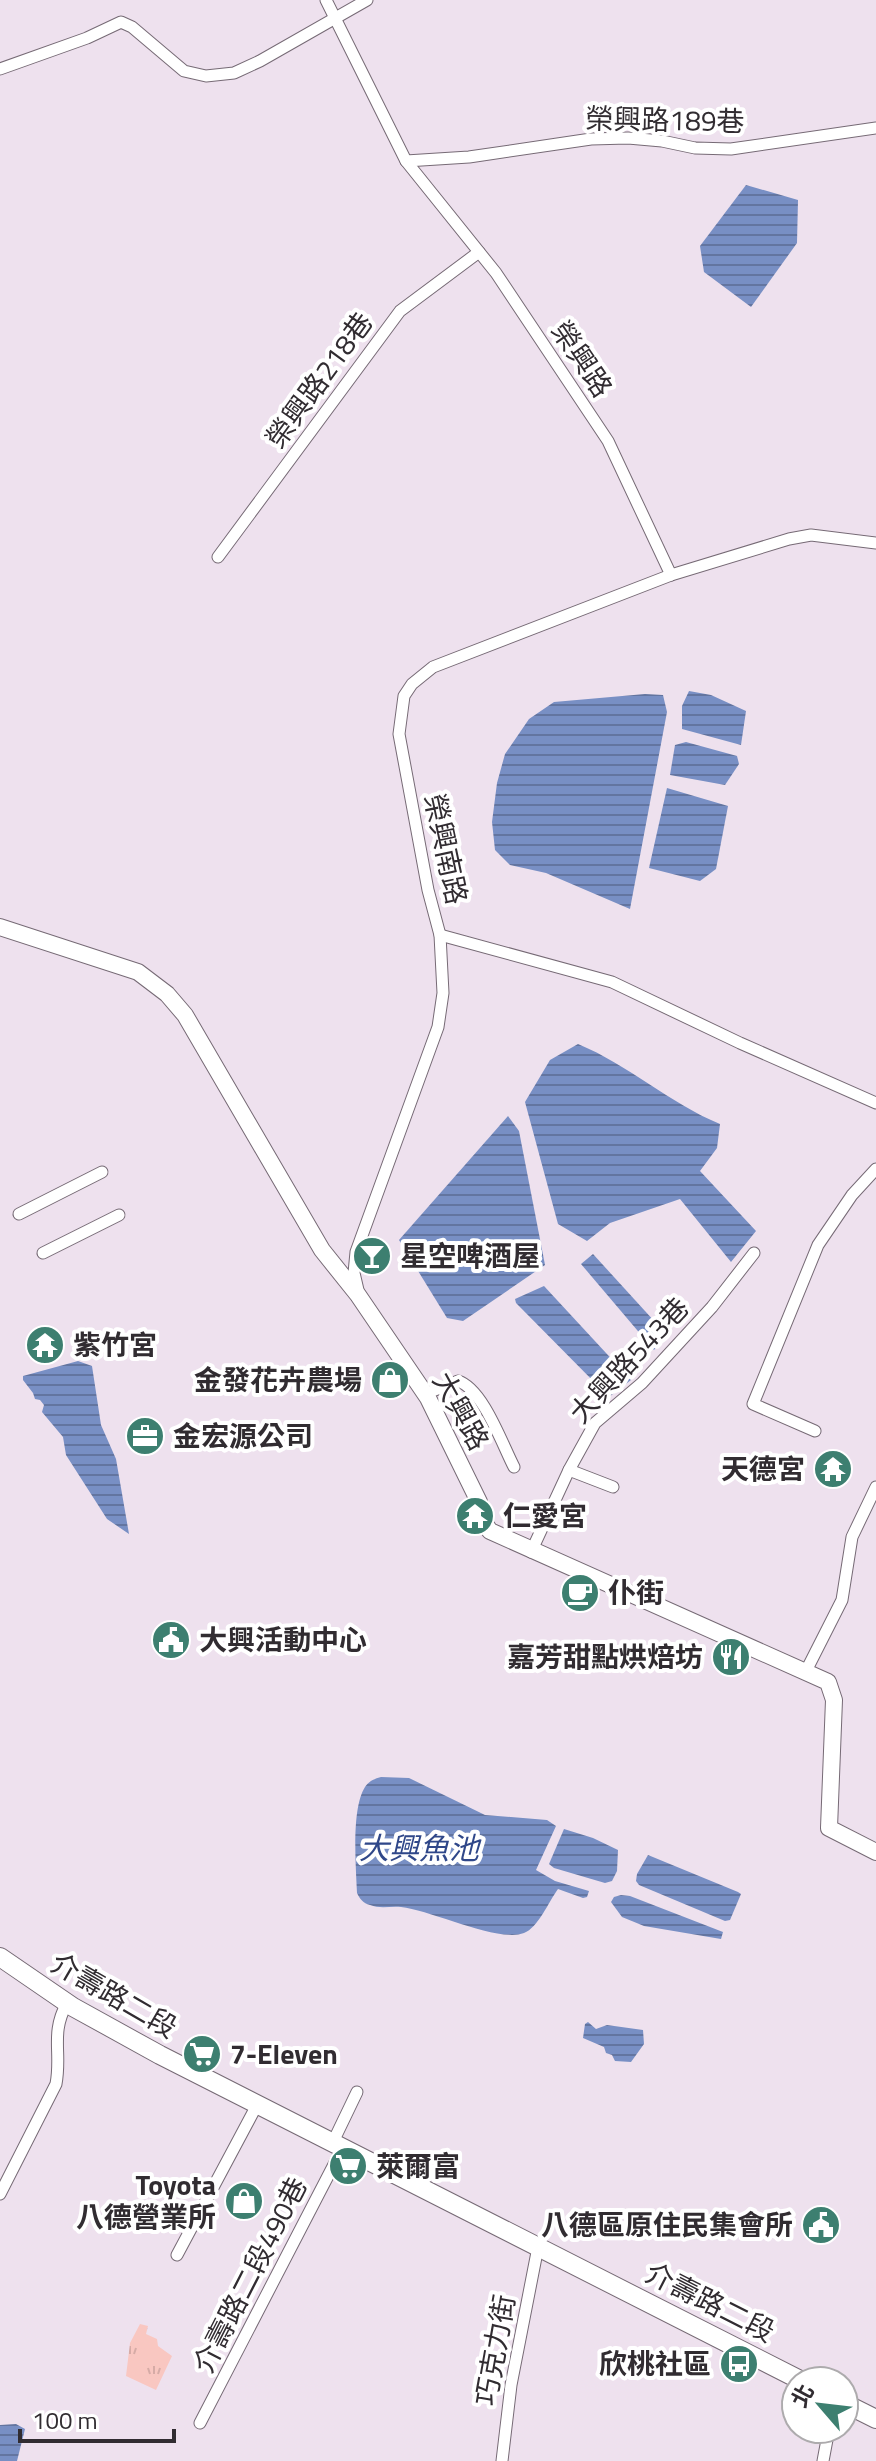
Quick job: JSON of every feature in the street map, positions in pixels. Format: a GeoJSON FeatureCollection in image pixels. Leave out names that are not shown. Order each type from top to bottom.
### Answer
{"type":"FeatureCollection","features":[{"type":"Feature","properties":{"kind":"main road","name":"介壽路二段"},"geometry":{"type":"LineString","coordinates":[[0,1957],[67,2003],[257,2105],[780,2370]]}},
{"type":"Feature","properties":{"kind":"street","name":"榮興路"},"geometry":{"type":"LineString","coordinates":[[326,0],[406,161],[496,273],[608,441],[671,575]]}},
{"type":"Feature","properties":{"kind":"street"},"geometry":{"type":"LineString","coordinates":[[0,69],[121,22],[132,27],[184,71],[206,76],[234,73],[367,0]]}},
{"type":"Feature","properties":{"kind":"street","name":"榮興路189巷"},"geometry":{"type":"LineString","coordinates":[[406,161],[469,157],[591,139],[628,138],[695,148],[731,149],[876,128]]}},
{"type":"Feature","properties":{"kind":"street","name":"榮興路218巷"},"geometry":{"type":"LineString","coordinates":[[218,557],[400,311],[479,252]]}},
{"type":"Feature","properties":{"kind":"street"},"geometry":{"type":"LineString","coordinates":[[671,575],[811,535],[876,543]]}},
{"type":"Feature","properties":{"kind":"street","name":"榮興南路"},"geometry":{"type":"LineString","coordinates":[[358,1295],[354,1273],[356,1252],[438,1027],[443,993],[440,935],[428,890],[399,734],[404,696],[412,684],[433,667],[671,575]]}},
{"type":"Feature","properties":{"kind":"street","name":"大興路"},"geometry":{"type":"LineString","coordinates":[[0,927],[138,972],[167,994],[185,1015],[322,1250],[358,1295],[425,1394],[479,1502],[490,1531],[531,1552],[828,1682],[834,1700],[829,1828],[876,1852]]}},
{"type":"Feature","properties":{"kind":"street"},"geometry":{"type":"LineString","coordinates":[[440,935],[612,982],[876,1103]]}},
{"type":"Feature","properties":{"kind":"street"},"geometry":{"type":"LineString","coordinates":[[815,1431],[753,1404],[818,1245],[852,1195],[876,1169]]}},
{"type":"Feature","properties":{"kind":"street"},"geometry":{"type":"LineString","coordinates":[[19,1214],[102,1172]]}},
{"type":"Feature","properties":{"kind":"street"},"geometry":{"type":"LineString","coordinates":[[43,1253],[119,1215]]}},
{"type":"Feature","properties":{"kind":"street","name":"大興路543巷"},"geometry":{"type":"LineString","coordinates":[[531,1552],[569,1470],[595,1423],[642,1383],[712,1307],[754,1253]]}},
{"type":"Feature","properties":{"kind":"street"},"geometry":{"type":"LineString","coordinates":[[425,1394],[458,1381],[471,1388],[514,1467]]}},
{"type":"Feature","properties":{"kind":"street"},"geometry":{"type":"LineString","coordinates":[[569,1470],[613,1487]]}},
{"type":"Feature","properties":{"kind":"street"},"geometry":{"type":"LineString","coordinates":[[805,1673],[842,1600],[852,1537],[876,1487]]}},
{"type":"Feature","properties":{"kind":"street"},"geometry":{"type":"LineString","coordinates":[[0,2194],[56,2084],[60,2066],[56,2036],[67,2003]]}},
{"type":"Feature","properties":{"kind":"street","name":"介壽路二段490巷"},"geometry":{"type":"LineString","coordinates":[[200,2423],[337,2147],[357,2092]]}},
{"type":"Feature","properties":{"kind":"street"},"geometry":{"type":"LineString","coordinates":[[177,2255],[257,2105]]}},
{"type":"Feature","properties":{"kind":"street","name":"巧克力街"},"geometry":{"type":"LineString","coordinates":[[502,2461],[511,2385],[538,2247]]}},
{"type":"Feature","properties":{"kind":"green space"},"geometry":{"type":"Polygon","coordinates":[[[140,2324],[148,2326],[146,2334],[157,2339],[158,2346],[172,2356],[156,2390],[126,2376],[130,2343],[140,2324]]]}},
{"type":"Feature","properties":{"kind":"water"},"geometry":{"type":"Polygon","coordinates":[[[746,185],[798,200],[797,243],[751,307],[704,272],[700,246],[746,185]]]}},
{"type":"Feature","properties":{"kind":"water"},"geometry":{"type":"Polygon","coordinates":[[[689,691],[711,695],[746,711],[741,745],[682,729],[682,706],[689,691]]]}},
{"type":"Feature","properties":{"kind":"water"},"geometry":{"type":"Polygon","coordinates":[[[663,695],[667,712],[630,909],[546,873],[510,865],[495,850],[492,822],[497,783],[505,754],[529,719],[554,702],[663,695]]]}},
{"type":"Feature","properties":{"kind":"water"},"geometry":{"type":"Polygon","coordinates":[[[686,742],[737,756],[739,764],[725,785],[670,775],[675,745],[686,742]]]}},
{"type":"Feature","properties":{"kind":"water"},"geometry":{"type":"Polygon","coordinates":[[[667,788],[728,806],[716,869],[700,881],[649,868],[667,788]]]}},
{"type":"Feature","properties":{"kind":"water"},"geometry":{"type":"Polygon","coordinates":[[[578,1044],[615,1062],[683,1106],[720,1124],[717,1148],[700,1171],[756,1231],[731,1262],[680,1199],[610,1223],[587,1241],[558,1224],[525,1102],[550,1060],[578,1044]]]}},
{"type":"Feature","properties":{"kind":"water"},"geometry":{"type":"Polygon","coordinates":[[[508,1116],[519,1131],[545,1265],[463,1321],[447,1318],[399,1240],[508,1116]]]}},
{"type":"Feature","properties":{"kind":"water"},"geometry":{"type":"Polygon","coordinates":[[[593,1254],[666,1334],[654,1350],[581,1264],[593,1254]]]}},
{"type":"Feature","properties":{"kind":"water"},"geometry":{"type":"Polygon","coordinates":[[[544,1286],[631,1380],[609,1397],[516,1303],[515,1299],[544,1286]]]}},
{"type":"Feature","properties":{"kind":"water"},"geometry":{"type":"Polygon","coordinates":[[[78,1361],[92,1366],[101,1425],[116,1459],[129,1534],[107,1519],[66,1455],[63,1437],[42,1412],[44,1405],[35,1399],[23,1380],[23,1376],[78,1361]]]}},
{"type":"Feature","properties":{"kind":"water","name":"大興魚池"},"geometry":{"type":"Polygon","coordinates":[[[381,1777],[409,1778],[485,1815],[547,1820],[556,1826],[536,1870],[555,1881],[589,1891],[587,1897],[558,1889],[534,1926],[524,1933],[512,1935],[482,1930],[414,1909],[365,1903],[357,1893],[355,1838],[358,1809],[365,1787],[381,1777]]]}},
{"type":"Feature","properties":{"kind":"water","name":"大興魚池"},"geometry":{"type":"Polygon","coordinates":[[[564,1829],[618,1850],[617,1871],[612,1881],[605,1883],[549,1864],[564,1829]]]}},
{"type":"Feature","properties":{"kind":"water"},"geometry":{"type":"Polygon","coordinates":[[[648,1855],[741,1894],[730,1920],[725,1921],[639,1885],[637,1874],[648,1855]]]}},
{"type":"Feature","properties":{"kind":"water"},"geometry":{"type":"Polygon","coordinates":[[[621,1895],[723,1932],[721,1939],[644,1926],[622,1917],[611,1902],[621,1895]]]}},
{"type":"Feature","properties":{"kind":"water"},"geometry":{"type":"Polygon","coordinates":[[[588,2022],[596,2029],[607,2025],[643,2030],[644,2044],[631,2062],[615,2061],[604,2047],[583,2038],[588,2022]]]}},
{"type":"Feature","properties":{"kind":"water"},"geometry":{"type":"Polygon","coordinates":[[[16,2424],[25,2429],[17,2461],[0,2461],[0,2425],[16,2424]]]}},
{"type":"Feature","properties":{"kind":"place","name":"星空啤酒屋"},"geometry":{"type":"Point","coordinates":[372,1256]}},
{"type":"Feature","properties":{"kind":"place","name":"紫竹宮"},"geometry":{"type":"Point","coordinates":[45,1345]}},
{"type":"Feature","properties":{"kind":"place","name":"金發花卉農場"},"geometry":{"type":"Point","coordinates":[390,1380]}},
{"type":"Feature","properties":{"kind":"place","name":"金宏源公司"},"geometry":{"type":"Point","coordinates":[145,1436]}},
{"type":"Feature","properties":{"kind":"place","name":"天德宮"},"geometry":{"type":"Point","coordinates":[833,1469]}},
{"type":"Feature","properties":{"kind":"place","name":"仁愛宮"},"geometry":{"type":"Point","coordinates":[475,1516]}},
{"type":"Feature","properties":{"kind":"place","name":"仆街"},"geometry":{"type":"Point","coordinates":[580,1593]}},
{"type":"Feature","properties":{"kind":"place","name":"大興活動中心"},"geometry":{"type":"Point","coordinates":[171,1640]}},
{"type":"Feature","properties":{"kind":"place","name":"嘉芳甜點烘焙坊"},"geometry":{"type":"Point","coordinates":[731,1657]}},
{"type":"Feature","properties":{"kind":"place","name":"7-Eleven"},"geometry":{"type":"Point","coordinates":[202,2054]}},
{"type":"Feature","properties":{"kind":"place","name":"萊爾富"},"geometry":{"type":"Point","coordinates":[348,2166]}},
{"type":"Feature","properties":{"kind":"place","name":"Toyota 八德營業所"},"geometry":{"type":"Point","coordinates":[244,2201]}},
{"type":"Feature","properties":{"kind":"place","name":"八德區原住民集會所"},"geometry":{"type":"Point","coordinates":[821,2225]}},
{"type":"Feature","properties":{"kind":"place","name":"欣桃社區"},"geometry":{"type":"Point","coordinates":[739,2364]}}]}
